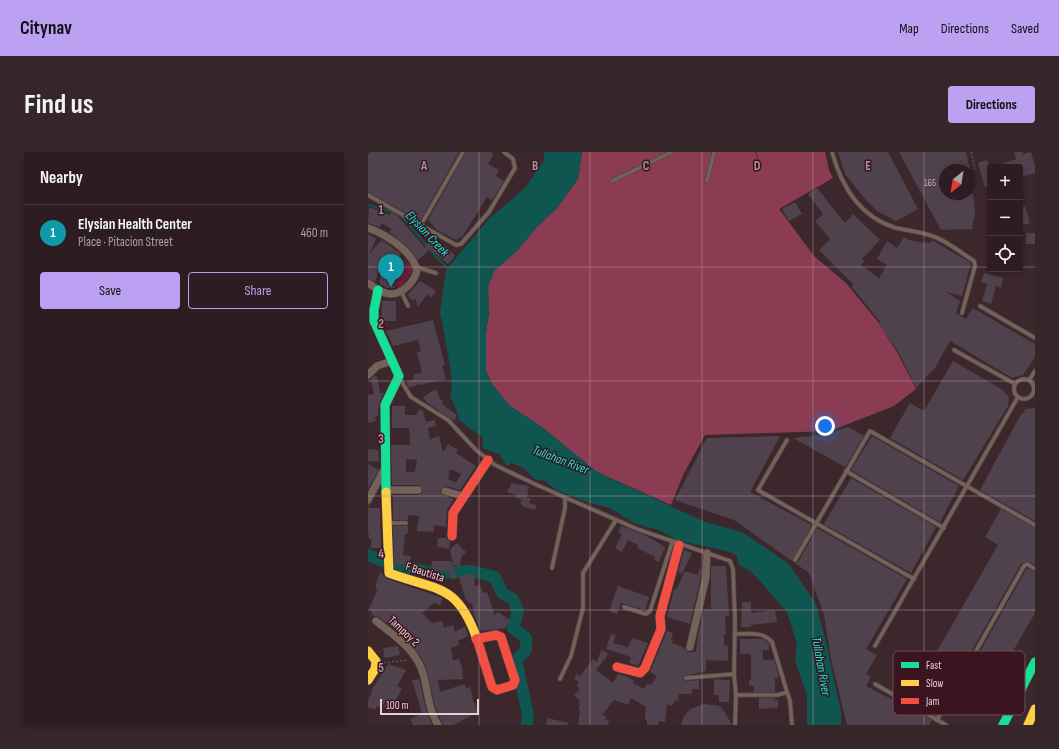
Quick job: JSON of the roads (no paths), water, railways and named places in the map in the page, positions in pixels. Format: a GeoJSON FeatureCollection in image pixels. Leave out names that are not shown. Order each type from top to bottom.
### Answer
{"type":"FeatureCollection","features":[{"type":"Feature","properties":{"kind":"main road"},"geometry":{"type":"LineString","coordinates":[[378,290],[371,310],[374,321],[399,376]]}},
{"type":"Feature","properties":{"kind":"main road","name":"F Bautista"},"geometry":{"type":"LineString","coordinates":[[399,376],[385,405],[384,470],[389,573],[444,591],[458,600],[464,608],[494,689],[497,690],[514,683],[500,637],[496,635],[476,639]]}},
{"type":"Feature","properties":{"kind":"main road"},"geometry":{"type":"LineString","coordinates":[[452,536],[453,513],[488,460]]}},
{"type":"Feature","properties":{"kind":"main road"},"geometry":{"type":"LineString","coordinates":[[617,667],[640,673],[645,668],[661,629],[660,616],[676,544]]}},
{"type":"Feature","properties":{"kind":"main road"},"geometry":{"type":"LineString","coordinates":[[368,680],[375,669],[372,658]]}},
{"type":"Feature","properties":{"kind":"main road"},"geometry":{"type":"LineString","coordinates":[[1025,682],[1035,662]]}},
{"type":"Feature","properties":{"kind":"main road"},"geometry":{"type":"LineString","coordinates":[[1028,725],[1035,708]]}},
{"type":"Feature","properties":{"kind":"main road"},"geometry":{"type":"LineString","coordinates":[[1003,725],[1008,715]]}},
{"type":"Feature","properties":{"kind":"street"},"geometry":{"type":"LineString","coordinates":[[368,228],[380,232],[392,240],[402,249],[416,267],[416,276],[413,282],[391,294],[378,290],[368,283]]}},
{"type":"Feature","properties":{"kind":"street"},"geometry":{"type":"LineString","coordinates":[[368,375],[377,366],[392,361]]}},
{"type":"Feature","properties":{"kind":"street"},"geometry":{"type":"LineString","coordinates":[[368,500],[384,470]]}},
{"type":"Feature","properties":{"kind":"street"},"geometry":{"type":"LineString","coordinates":[[386,490],[418,490]]}},
{"type":"Feature","properties":{"kind":"street"},"geometry":{"type":"LineString","coordinates":[[444,491],[463,496]]}},
{"type":"Feature","properties":{"kind":"street"},"geometry":{"type":"LineString","coordinates":[[690,647],[706,577],[707,553]]}},
{"type":"Feature","properties":{"kind":"street","name":"Tampoy 2"},"geometry":{"type":"LineString","coordinates":[[376,621],[407,647],[416,659],[424,675],[432,716],[438,725]]}},
{"type":"Feature","properties":{"kind":"lane"},"geometry":{"type":"LineString","coordinates":[[421,225],[463,152]]}},
{"type":"Feature","properties":{"kind":"lane"},"geometry":{"type":"LineString","coordinates":[[368,195],[456,245],[461,244],[489,212],[515,168],[513,159],[504,152]]}},
{"type":"Feature","properties":{"kind":"lane"},"geometry":{"type":"LineString","coordinates":[[612,181],[672,152]]}},
{"type":"Feature","properties":{"kind":"lane"},"geometry":{"type":"LineString","coordinates":[[707,181],[714,152]]}},
{"type":"Feature","properties":{"kind":"lane"},"geometry":{"type":"LineString","coordinates":[[832,152],[837,172],[848,192],[867,213],[893,227],[933,236],[974,261],[975,266],[962,314]]}},
{"type":"Feature","properties":{"kind":"lane"},"geometry":{"type":"LineString","coordinates":[[416,267],[436,273]]}},
{"type":"Feature","properties":{"kind":"lane"},"geometry":{"type":"LineString","coordinates":[[400,290],[408,306]]}},
{"type":"Feature","properties":{"kind":"lane"},"geometry":{"type":"LineString","coordinates":[[980,306],[1035,338]]}},
{"type":"Feature","properties":{"kind":"lane"},"geometry":{"type":"LineString","coordinates":[[954,350],[1015,384]]}},
{"type":"Feature","properties":{"kind":"lane"},"geometry":{"type":"LineString","coordinates":[[1029,380],[1035,371]]}},
{"type":"Feature","properties":{"kind":"lane"},"geometry":{"type":"LineString","coordinates":[[399,376],[411,397],[448,420],[488,460],[509,472],[616,520],[676,544],[730,561],[732,565],[735,634],[735,725]]}},
{"type":"Feature","properties":{"kind":"lane"},"geometry":{"type":"LineString","coordinates":[[1018,397],[1014,390],[1015,384],[1020,380],[1029,380]]}},
{"type":"Feature","properties":{"kind":"lane"},"geometry":{"type":"LineString","coordinates":[[1018,397],[1026,398],[1033,395],[1034,388],[1029,380]]}},
{"type":"Feature","properties":{"kind":"lane"},"geometry":{"type":"LineString","coordinates":[[875,646],[1018,397]]}},
{"type":"Feature","properties":{"kind":"lane"},"geometry":{"type":"LineString","coordinates":[[795,560],[870,431],[1035,525]]}},
{"type":"Feature","properties":{"kind":"lane"},"geometry":{"type":"LineString","coordinates":[[787,440],[758,490],[914,579]]}},
{"type":"Feature","properties":{"kind":"lane"},"geometry":{"type":"LineString","coordinates":[[846,472],[944,528]]}},
{"type":"Feature","properties":{"kind":"lane"},"geometry":{"type":"LineString","coordinates":[[552,568],[565,508],[565,498]]}},
{"type":"Feature","properties":{"kind":"lane"},"geometry":{"type":"LineString","coordinates":[[560,679],[571,656],[583,608],[584,573],[616,520]]}},
{"type":"Feature","properties":{"kind":"lane"},"geometry":{"type":"LineString","coordinates":[[387,523],[406,523]]}},
{"type":"Feature","properties":{"kind":"lane"},"geometry":{"type":"LineString","coordinates":[[624,607],[646,614],[650,611],[676,544]]}},
{"type":"Feature","properties":{"kind":"lane"},"geometry":{"type":"LineString","coordinates":[[976,651],[1024,566],[1027,564],[1035,568]]}},
{"type":"Feature","properties":{"kind":"lane"},"geometry":{"type":"LineString","coordinates":[[735,634],[766,636],[772,642],[790,701],[792,725]]}},
{"type":"Feature","properties":{"kind":"lane"},"geometry":{"type":"LineString","coordinates":[[686,678],[734,674]]}},
{"type":"Feature","properties":{"kind":"lane"},"geometry":{"type":"LineString","coordinates":[[875,684],[893,694]]}},
{"type":"Feature","properties":{"kind":"lane"},"geometry":{"type":"LineString","coordinates":[[736,695],[778,695],[787,692]]}},
{"type":"Feature","properties":{"kind":"lane"},"geometry":{"type":"LineString","coordinates":[[928,715],[946,725]]}},
{"type":"Feature","properties":{"kind":"lane"},"geometry":{"type":"LineString","coordinates":[[937,720],[940,715]]}},
{"type":"Feature","properties":{"kind":"water","name":"Tullahan River"},"geometry":{"type":"Polygon","coordinates":[[[544,152],[582,152],[578,179],[557,208],[536,228],[517,251],[494,271],[488,287],[489,312],[486,332],[486,371],[488,377],[509,405],[543,428],[597,472],[705,522],[742,532],[789,564],[816,604],[826,642],[841,713],[841,725],[807,725],[807,695],[795,661],[797,644],[787,612],[752,572],[739,565],[737,556],[731,552],[676,540],[661,531],[634,523],[610,508],[587,502],[556,490],[545,481],[534,479],[525,469],[512,463],[507,466],[499,454],[482,448],[483,438],[459,420],[457,411],[450,396],[452,388],[450,366],[440,312],[446,270],[489,219],[525,188],[544,160],[544,152]]]}},
{"type":"Feature","properties":{"kind":"waterway","name":"Elysian Creek"},"geometry":{"type":"LineString","coordinates":[[368,205],[400,214],[439,260],[450,270]]}},
{"type":"Feature","properties":{"kind":"waterway"},"geometry":{"type":"LineString","coordinates":[[368,555],[383,561]]}},
{"type":"Feature","properties":{"kind":"waterway"},"geometry":{"type":"LineString","coordinates":[[392,564],[434,573],[471,571],[495,577],[502,593],[513,599],[518,611],[513,628],[526,638],[526,650],[516,660],[528,714],[527,725]]}},
{"type":"Feature","properties":{"kind":"place","name":"Elysian Health Center"},"geometry":{"type":"Point","coordinates":[391,287]}}]}
